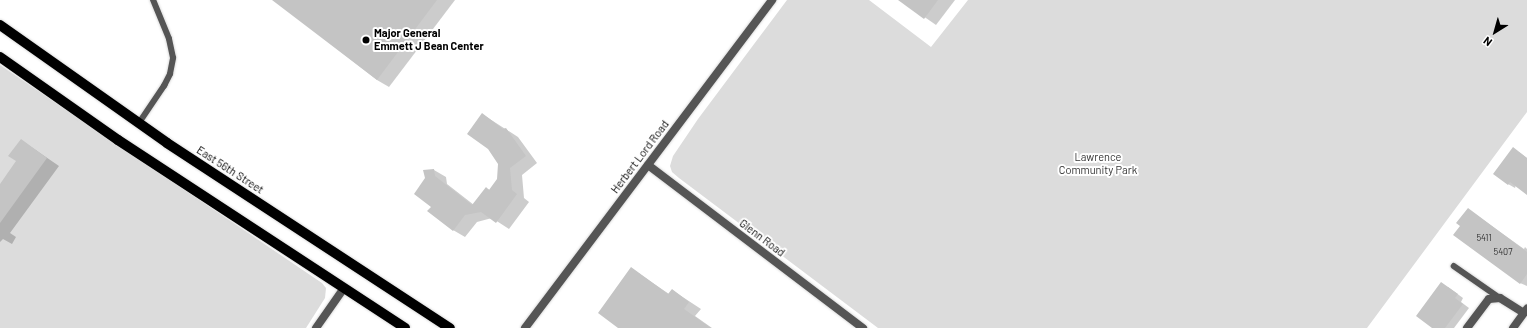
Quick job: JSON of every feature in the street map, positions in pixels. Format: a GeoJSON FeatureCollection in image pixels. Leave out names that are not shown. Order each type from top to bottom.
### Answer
{"type":"FeatureCollection","features":[{"type":"Feature","properties":{"kind":"main road","name":"East 56th Street"},"geometry":{"type":"LineString","coordinates":[[0,26],[215,175],[450,328]]}},
{"type":"Feature","properties":{"kind":"main road"},"geometry":{"type":"LineString","coordinates":[[0,57],[118,140],[405,328]]}},
{"type":"Feature","properties":{"kind":"street","name":"Herbert Lord Road"},"geometry":{"type":"LineString","coordinates":[[525,328],[772,0]]}},
{"type":"Feature","properties":{"kind":"street","name":"Glenn Road"},"geometry":{"type":"LineString","coordinates":[[648,165],[863,328]]}},
{"type":"Feature","properties":{"kind":"street"},"geometry":{"type":"LineString","coordinates":[[316,328],[344,288]]}},
{"type":"Feature","properties":{"kind":"street"},"geometry":{"type":"LineString","coordinates":[[1467,328],[1490,299],[1500,298],[1526,311],[1513,328]]}},
{"type":"Feature","properties":{"kind":"lane"},"geometry":{"type":"LineString","coordinates":[[139,123],[164,86],[170,74],[173,58],[170,39],[153,0]]}},
{"type":"Feature","properties":{"kind":"lane"},"geometry":{"type":"LineString","coordinates":[[1454,266],[1500,298]]}},
{"type":"Feature","properties":{"kind":"green space","name":"Lawrence Community Park"},"geometry":{"type":"Polygon","coordinates":[[[787,0],[869,0],[931,47],[968,0],[1527,0],[1527,112],[1367,328],[878,328],[679,178],[672,172],[670,166],[673,156],[698,119],[787,0]]]}},
{"type":"Feature","properties":{"kind":"green space"},"geometry":{"type":"Polygon","coordinates":[[[0,65],[322,283],[326,288],[325,298],[306,328],[0,328],[0,65]]]}},
{"type":"Feature","properties":{"kind":"building","name":"Major General Emmett J Bean Center"},"geometry":{"type":"Polygon","coordinates":[[[272,0],[437,0],[377,80],[272,0]]]}},
{"type":"Feature","properties":{"kind":"building"},"geometry":{"type":"Polygon","coordinates":[[[898,0],[938,0],[924,19],[898,0]]]}},
{"type":"Feature","properties":{"kind":"building"},"geometry":{"type":"Polygon","coordinates":[[[482,113],[503,129],[506,128],[526,156],[510,168],[512,190],[517,194],[496,223],[481,212],[465,215],[453,231],[427,211],[431,207],[414,194],[425,178],[423,170],[434,169],[435,176],[472,205],[486,187],[489,190],[497,179],[498,164],[488,149],[467,134],[482,113]]]}},
{"type":"Feature","properties":{"kind":"building"},"geometry":{"type":"Polygon","coordinates":[[[21,139],[47,158],[0,223],[0,184],[16,161],[8,156],[21,139]]]}},
{"type":"Feature","properties":{"kind":"building"},"geometry":{"type":"Polygon","coordinates":[[[1513,147],[1527,158],[1527,195],[1510,182],[1508,185],[1493,174],[1513,147]]]}},
{"type":"Feature","properties":{"kind":"building"},"geometry":{"type":"Polygon","coordinates":[[[1468,208],[1527,252],[1527,274],[1520,284],[1453,235],[1460,226],[1456,223],[1468,208]]]}},
{"type":"Feature","properties":{"kind":"building"},"geometry":{"type":"Polygon","coordinates":[[[631,267],[668,294],[672,289],[689,302],[684,309],[711,328],[618,328],[598,313],[631,267]]]}},
{"type":"Feature","properties":{"kind":"building"},"geometry":{"type":"Polygon","coordinates":[[[1441,282],[1458,294],[1455,298],[1463,304],[1445,328],[1432,328],[1416,316],[1441,282]]]}},
{"type":"Feature","properties":{"kind":"place","name":"Major General Emmett J Bean Center"},"geometry":{"type":"Point","coordinates":[366,40]}}]}
